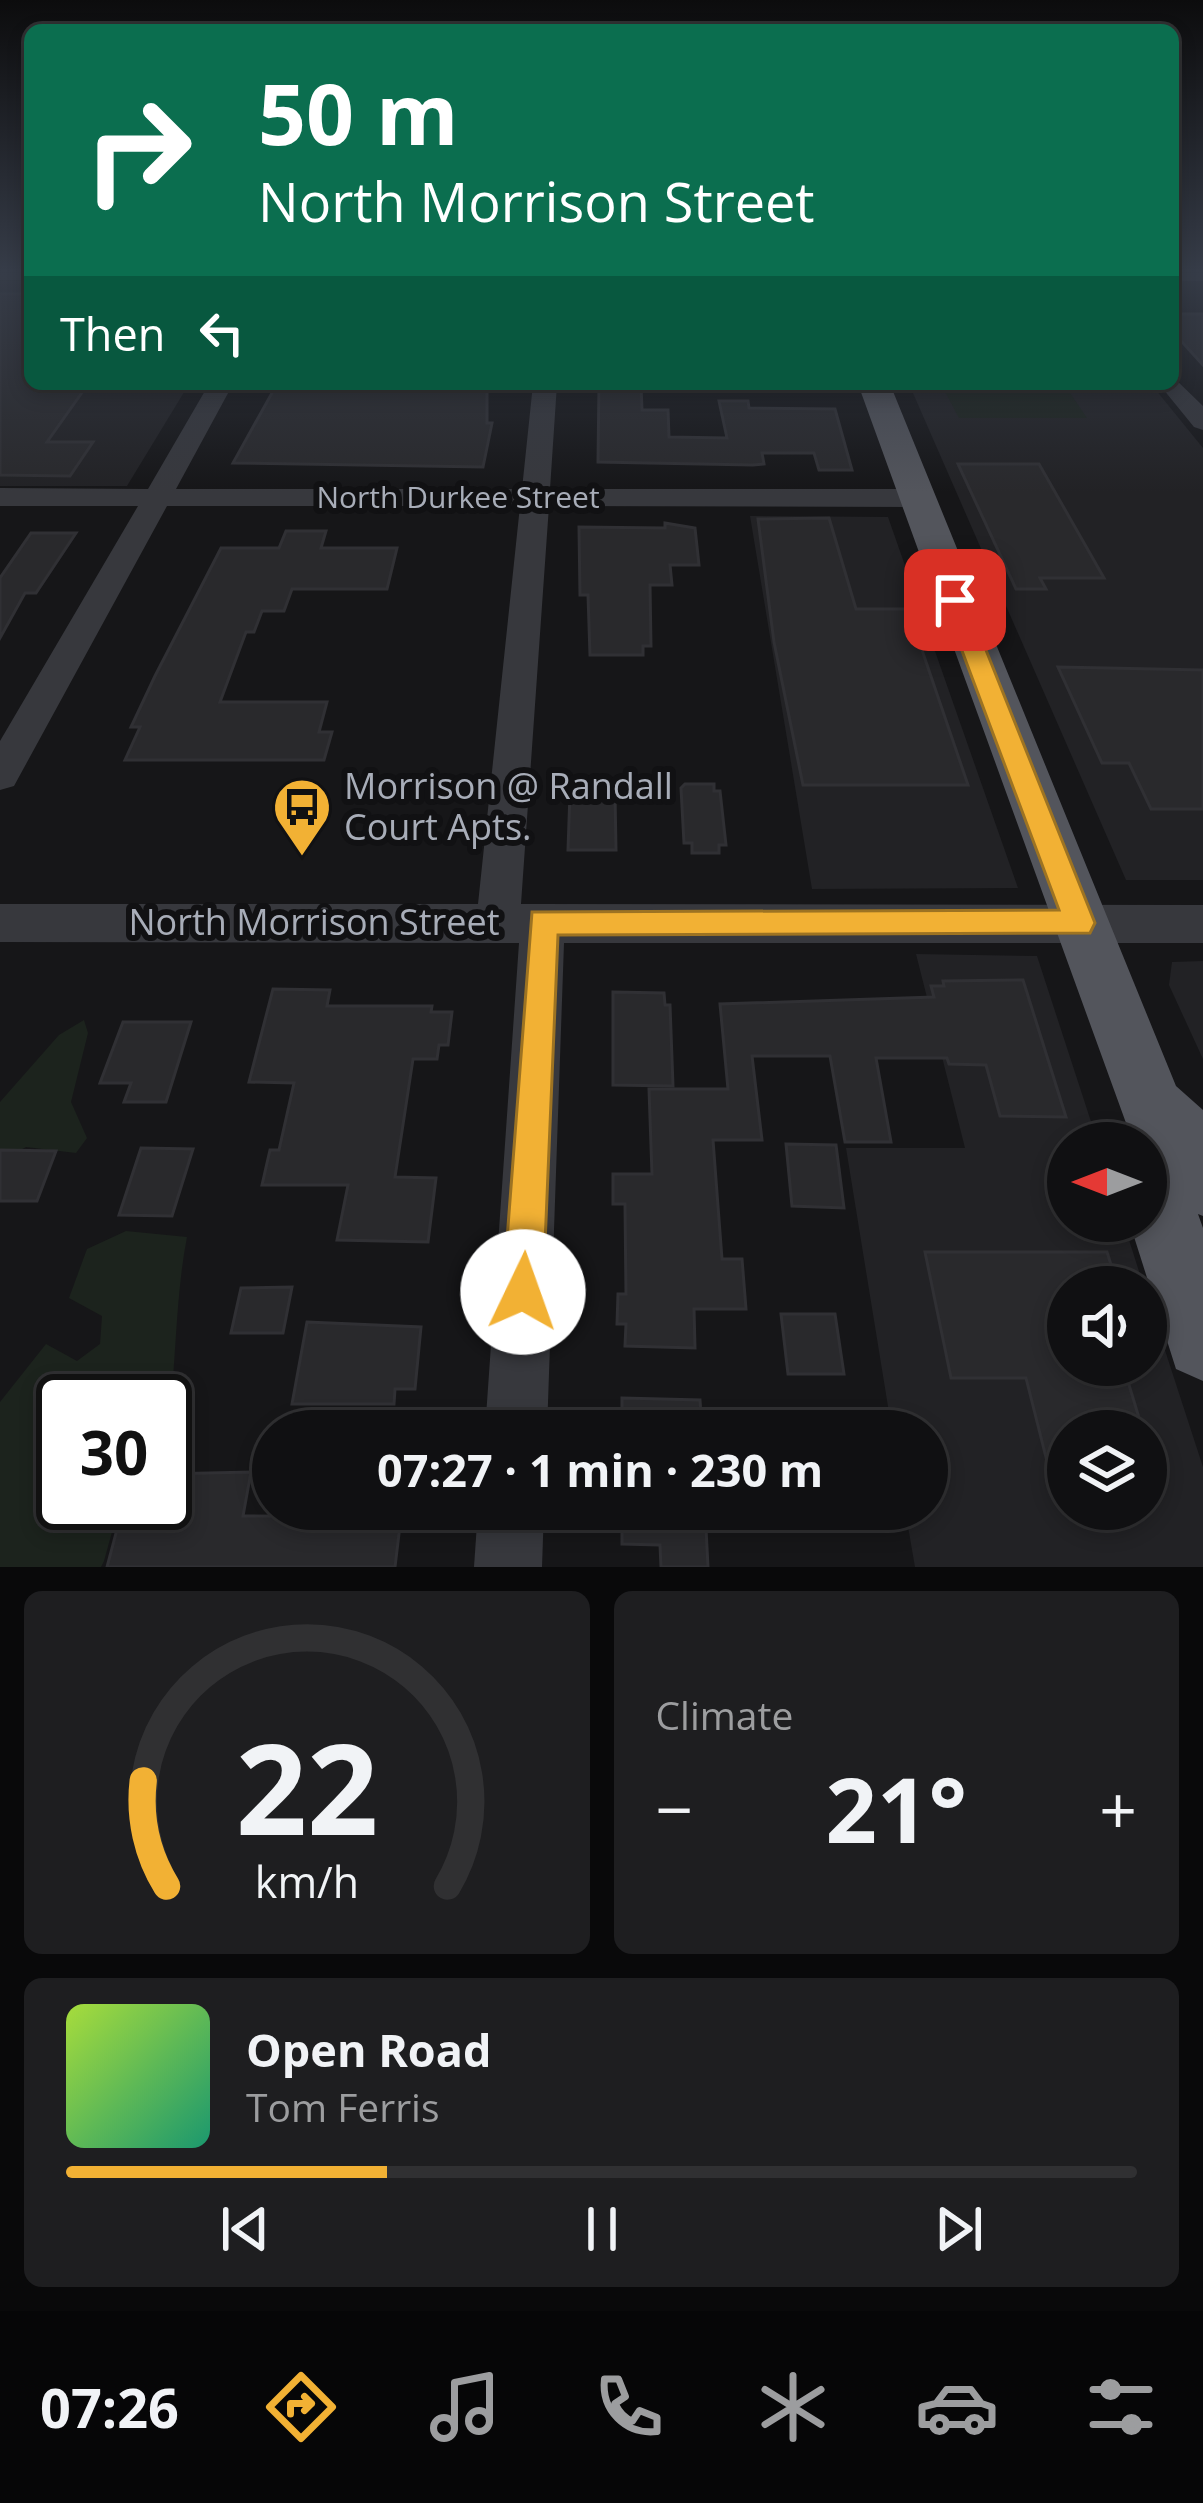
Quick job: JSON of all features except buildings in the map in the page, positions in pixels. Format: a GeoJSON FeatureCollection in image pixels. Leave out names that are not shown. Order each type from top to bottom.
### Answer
{"type":"FeatureCollection","features":[{"type":"Feature","properties":{"kind":"main road"},"geometry":{"type":"LineString","coordinates":[[876,390],[1079,923],[1141,1122]]}},
{"type":"Feature","properties":{"kind":"main road"},"geometry":{"type":"LineString","coordinates":[[1167,1139],[1184,1139],[1203,1180]]}},
{"type":"Feature","properties":{"kind":"main road"},"geometry":{"type":"LineString","coordinates":[[1167,1213],[1203,1342]]}},
{"type":"Feature","properties":{"kind":"street"},"geometry":{"type":"LineString","coordinates":[[0,775],[218,390]]}},
{"type":"Feature","properties":{"kind":"street"},"geometry":{"type":"LineString","coordinates":[[516,1410],[521,921],[535,499],[544,390]]}},
{"type":"Feature","properties":{"kind":"street"},"geometry":{"type":"LineString","coordinates":[[1176,390],[1203,422]]}},
{"type":"Feature","properties":{"kind":"street","name":"North Durkee Street"},"geometry":{"type":"LineString","coordinates":[[0,497],[916,498]]}},
{"type":"Feature","properties":{"kind":"street","name":"North Morrison Street"},"geometry":{"type":"LineString","coordinates":[[0,923],[1203,924]]}},
{"type":"Feature","properties":{"kind":"street"},"geometry":{"type":"LineString","coordinates":[[508,1567],[511,1530]]}},
{"type":"Feature","properties":{"kind":"shaded area"},"geometry":{"type":"Polygon","coordinates":[[[0,346],[24,346],[24,390],[185,390],[127,486],[0,486],[0,346]]]}},
{"type":"Feature","properties":{"kind":"shaded area"},"geometry":{"type":"Polygon","coordinates":[[[912,390],[1156,390],[1203,448],[1203,880],[1126,880],[912,390]]]}},
{"type":"Feature","properties":{"kind":"shaded area"},"geometry":{"type":"Polygon","coordinates":[[[944,390],[1068,390],[1087,418],[959,418],[944,390]]]}},
{"type":"Feature","properties":{"kind":"shaded area"},"geometry":{"type":"Polygon","coordinates":[[[750,516],[888,517],[1018,888],[812,889],[750,516]]]}},
{"type":"Feature","properties":{"kind":"shaded area"},"geometry":{"type":"Polygon","coordinates":[[[916,954],[1037,956],[1091,1122],[1047,1122],[1047,1242],[1130,1242],[1137,1266],[1047,1266],[1047,1386],[1167,1386],[1167,1356],[1203,1467],[1203,1567],[915,1567],[909,1530],[948,1530],[948,1410],[889,1410],[846,1148],[965,1148],[916,954]]]}},
{"type":"Feature","properties":{"kind":"shaded area"},"geometry":{"type":"Polygon","coordinates":[[[1203,961],[1203,1059],[1169,985],[1172,962],[1203,961]]]}},
{"type":"Feature","properties":{"kind":"shaded area"},"geometry":{"type":"Polygon","coordinates":[[[84,1020],[88,1033],[71,1102],[87,1138],[76,1153],[26,1147],[0,1161],[0,1102],[59,1035],[84,1020]]]}},
{"type":"Feature","properties":{"kind":"shaded area"},"geometry":{"type":"Polygon","coordinates":[[[126,1231],[187,1237],[173,1374],[36,1374],[36,1530],[113,1530],[101,1567],[0,1567],[0,1402],[46,1344],[77,1361],[100,1344],[102,1316],[69,1298],[87,1249],[126,1231]]]}},
{"type":"Feature","properties":{"kind":"place","name":"Morrison @ Randall Court Apts."},"geometry":{"type":"Point","coordinates":[302,858]}},
{"type":"Feature","properties":{"kind":"route"},"geometry":{"type":"LineString","coordinates":[[523,1292],[543,921],[1079,923],[955,600]]}}]}
